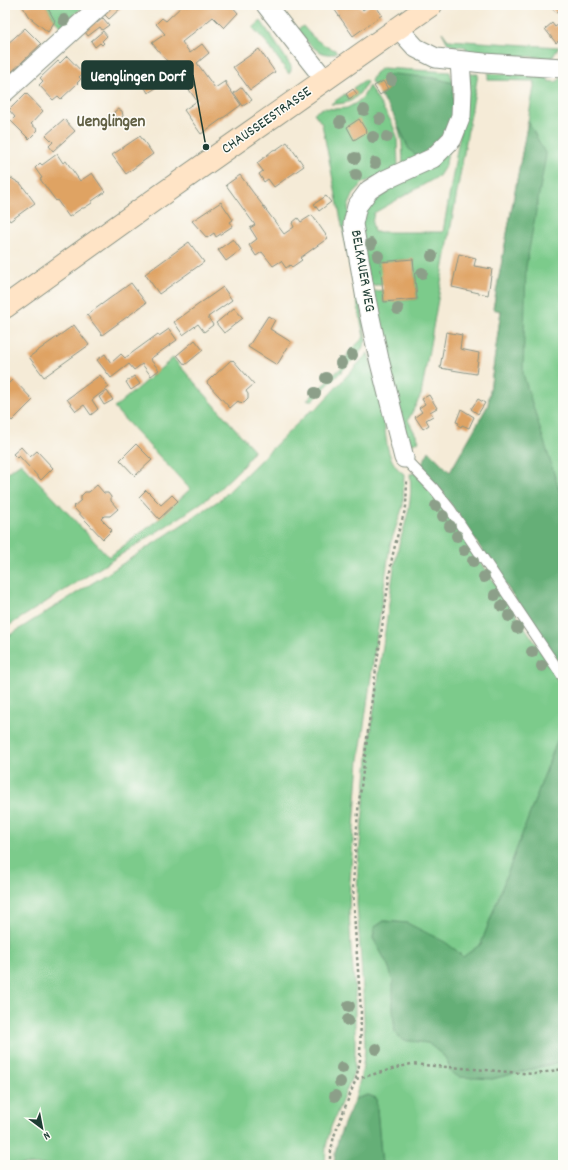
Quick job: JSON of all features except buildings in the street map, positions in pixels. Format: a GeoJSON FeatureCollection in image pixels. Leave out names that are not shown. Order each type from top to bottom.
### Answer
{"type":"FeatureCollection","features":[{"type":"Feature","properties":{"kind":"main road","name":"CHAUSSEESTRASSE"},"geometry":{"type":"LineString","coordinates":[[5,307],[431,5]]}},
{"type":"Feature","properties":{"kind":"street"},"geometry":{"type":"LineString","coordinates":[[5,92],[101,5]]}},
{"type":"Feature","properties":{"kind":"street"},"geometry":{"type":"LineString","coordinates":[[266,5],[324,80]]}},
{"type":"Feature","properties":{"kind":"street"},"geometry":{"type":"LineString","coordinates":[[398,28],[416,48],[436,58],[563,68]]}},
{"type":"Feature","properties":{"kind":"street","name":"BELKAUER WEG"},"geometry":{"type":"LineString","coordinates":[[404,458],[375,344],[353,224],[357,206],[370,190],[386,180],[433,158],[452,139],[461,116],[462,91],[460,61]]}},
{"type":"Feature","properties":{"kind":"lane"},"geometry":{"type":"LineString","coordinates":[[404,458],[434,489],[450,509],[563,678]]}},
{"type":"Feature","properties":{"kind":"path"},"geometry":{"type":"LineString","coordinates":[[330,1165],[330,1156],[334,1136],[356,1079],[360,1060],[361,1011],[354,929],[353,884],[358,811],[392,558],[406,506],[407,479],[404,458]]}},
{"type":"Feature","properties":{"kind":"path"},"geometry":{"type":"LineString","coordinates":[[356,1079],[411,1064],[535,1074],[563,1069]]}},
{"type":"Feature","properties":{"kind":"green space"},"geometry":{"type":"Polygon","coordinates":[[[46,5],[85,5],[61,27],[55,21],[46,5]]]}},
{"type":"Feature","properties":{"kind":"green space"},"geometry":{"type":"Polygon","coordinates":[[[261,21],[291,66],[289,74],[266,42],[253,28],[261,21]]]}},
{"type":"Feature","properties":{"kind":"green space"},"geometry":{"type":"Polygon","coordinates":[[[303,26],[317,40],[337,52],[326,54],[314,48],[297,30],[303,26]]]}},
{"type":"Feature","properties":{"kind":"green space"},"geometry":{"type":"Polygon","coordinates":[[[442,32],[448,40],[559,47],[552,58],[466,53],[466,47],[448,44],[442,32]]]}},
{"type":"Feature","properties":{"kind":"green space"},"geometry":{"type":"Polygon","coordinates":[[[382,68],[450,72],[453,83],[434,78],[388,75],[383,81],[374,86],[371,81],[375,73],[382,68]]]}},
{"type":"Feature","properties":{"kind":"green space"},"geometry":{"type":"Polygon","coordinates":[[[488,73],[548,77],[548,81],[556,82],[563,77],[563,527],[488,405],[501,311],[493,309],[535,81],[488,80],[488,73]]]}},
{"type":"Feature","properties":{"kind":"green space"},"geometry":{"type":"Polygon","coordinates":[[[394,74],[434,78],[453,83],[454,111],[451,124],[440,140],[420,156],[414,154],[409,149],[393,114],[380,95],[388,89],[383,81],[388,75],[394,74]]]}},
{"type":"Feature","properties":{"kind":"green space"},"geometry":{"type":"Polygon","coordinates":[[[468,74],[478,74],[421,395],[408,420],[419,441],[411,445],[400,425],[370,292],[383,290],[384,302],[417,299],[413,259],[380,262],[383,284],[370,286],[360,235],[361,207],[371,194],[448,149],[446,165],[439,176],[374,213],[372,223],[374,232],[443,232],[460,133],[468,74]]]}},
{"type":"Feature","properties":{"kind":"green space"},"geometry":{"type":"Polygon","coordinates":[[[365,80],[367,82],[360,93],[353,100],[344,103],[331,104],[345,94],[349,99],[357,93],[353,88],[365,80]]]}},
{"type":"Feature","properties":{"kind":"green space"},"geometry":{"type":"Polygon","coordinates":[[[369,86],[391,121],[397,136],[398,168],[363,183],[354,193],[348,207],[366,341],[359,354],[313,400],[307,400],[343,366],[348,353],[364,337],[322,124],[314,113],[323,108],[347,108],[363,97],[369,86]]]}},
{"type":"Feature","properties":{"kind":"green space"},"geometry":{"type":"Polygon","coordinates":[[[528,121],[546,155],[526,267],[523,374],[563,502],[563,669],[445,496],[421,466],[429,451],[450,472],[488,405],[501,311],[493,309],[528,121]]]}},
{"type":"Feature","properties":{"kind":"green space"},"geometry":{"type":"Polygon","coordinates":[[[398,127],[409,149],[420,156],[403,166],[402,143],[398,127]]]}},
{"type":"Feature","properties":{"kind":"green space"},"geometry":{"type":"Polygon","coordinates":[[[368,353],[381,399],[389,452],[397,468],[404,474],[403,506],[390,545],[359,760],[349,912],[355,992],[354,1072],[331,1127],[326,1146],[325,1165],[5,1165],[5,638],[110,572],[221,499],[308,413],[317,408],[368,353]]]}},
{"type":"Feature","properties":{"kind":"green space"},"geometry":{"type":"Polygon","coordinates":[[[173,358],[254,450],[244,465],[215,493],[185,514],[5,628],[5,474],[21,463],[109,557],[159,519],[190,489],[114,408],[173,358]]]}},
{"type":"Feature","properties":{"kind":"green space"},"geometry":{"type":"Polygon","coordinates":[[[415,473],[440,501],[563,684],[563,735],[560,734],[481,944],[463,957],[457,951],[407,923],[384,921],[375,927],[373,938],[388,965],[394,981],[393,1008],[395,1033],[402,1040],[428,1043],[445,1057],[449,1066],[492,1079],[563,1061],[563,1165],[382,1165],[376,1098],[368,1095],[355,1099],[362,1072],[365,1050],[363,990],[357,904],[358,866],[370,737],[394,568],[410,501],[410,474],[415,473]]]}},
{"type":"Feature","properties":{"kind":"green space"},"geometry":{"type":"Polygon","coordinates":[[[560,733],[563,735],[563,1061],[492,1079],[459,1077],[450,1072],[445,1057],[428,1043],[402,1040],[395,1033],[393,981],[388,965],[373,938],[375,927],[384,921],[407,923],[445,942],[463,957],[481,944],[560,733]]]}},
{"type":"Feature","properties":{"kind":"green space"},"geometry":{"type":"Polygon","coordinates":[[[368,1095],[376,1098],[382,1165],[334,1165],[338,1139],[355,1099],[368,1095]]]}},
{"type":"Feature","properties":{"kind":"place","name":"Uenglingen Dorf"},"geometry":{"type":"Point","coordinates":[206,147]}},
{"type":"Feature","properties":{"kind":"district","name":"Uenglingen"},"geometry":{"type":"Point","coordinates":[111,123]}}]}
